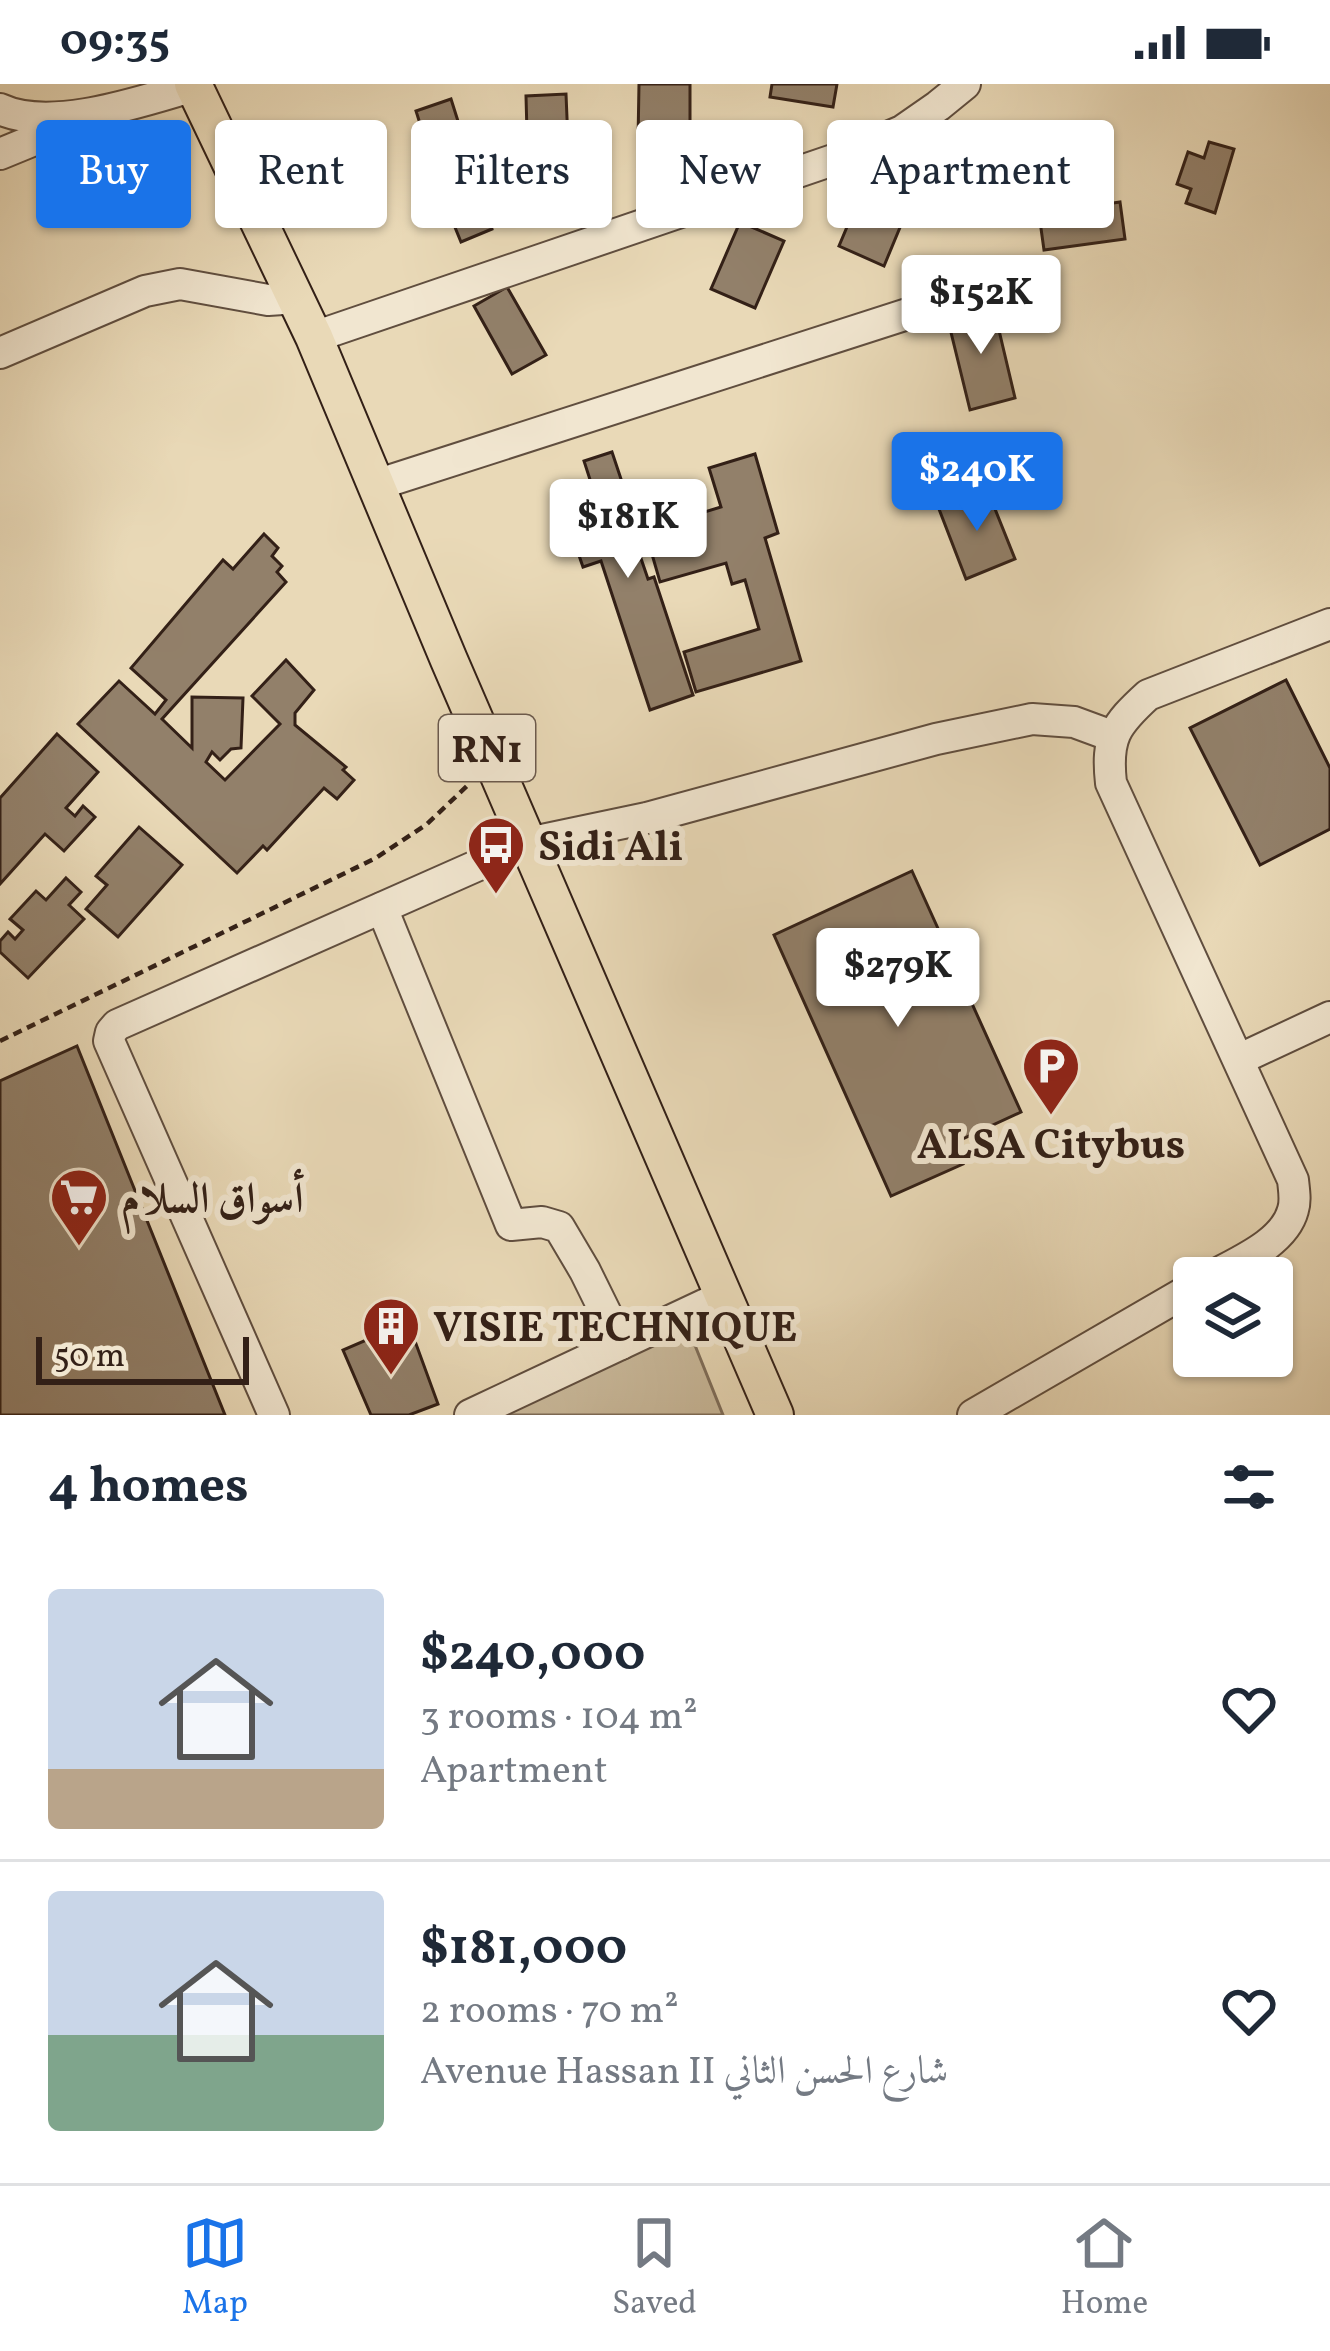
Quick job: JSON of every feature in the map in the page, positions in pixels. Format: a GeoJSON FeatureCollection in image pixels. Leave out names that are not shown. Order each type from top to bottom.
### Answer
{"type":"FeatureCollection","features":[{"type":"Feature","properties":{"kind":"main road","name":"RN1"},"geometry":{"type":"LineString","coordinates":[[194,85],[295,293],[775,1415]]}},
{"type":"Feature","properties":{"kind":"street"},"geometry":{"type":"LineString","coordinates":[[314,338],[839,158],[902,131],[965,84]]}},
{"type":"Feature","properties":{"kind":"street"},"geometry":{"type":"LineString","coordinates":[[0,154],[100,112],[194,85]]}},
{"type":"Feature","properties":{"kind":"street"},"geometry":{"type":"LineString","coordinates":[[0,109],[32,117],[100,112]]}},
{"type":"Feature","properties":{"kind":"street"},"geometry":{"type":"LineString","coordinates":[[0,352],[145,291],[180,284],[268,300],[295,293]]}},
{"type":"Feature","properties":{"kind":"street"},"geometry":{"type":"LineString","coordinates":[[376,484],[951,300]]}},
{"type":"Feature","properties":{"kind":"street"},"geometry":{"type":"LineString","coordinates":[[1245,1257],[1286,1227],[1294,1208],[1294,1180],[1111,783],[1108,757],[1112,736],[1148,695],[1330,624]]}},
{"type":"Feature","properties":{"kind":"street"},"geometry":{"type":"LineString","coordinates":[[274,1415],[109,1041],[117,1025],[528,843],[647,818],[936,739],[1032,718],[1074,722],[1112,736]]}},
{"type":"Feature","properties":{"kind":"street"},"geometry":{"type":"LineString","coordinates":[[382,908],[511,1225],[542,1222],[560,1227],[621,1344]]}},
{"type":"Feature","properties":{"kind":"street"},"geometry":{"type":"LineString","coordinates":[[1240,1059],[1330,1017]]}},
{"type":"Feature","properties":{"kind":"street"},"geometry":{"type":"LineString","coordinates":[[470,1415],[723,1296]]}},
{"type":"Feature","properties":{"kind":"street"},"geometry":{"type":"LineString","coordinates":[[974,1415],[1173,1299]]}},
{"type":"Feature","properties":{"kind":"path"},"geometry":{"type":"LineString","coordinates":[[0,1041],[376,858],[427,824],[492,760]]}},
{"type":"Feature","properties":{"kind":"shaded area"},"geometry":{"type":"Polygon","coordinates":[[[684,1318],[723,1415],[479,1415],[684,1318]]]}},
{"type":"Feature","properties":{"kind":"building"},"geometry":{"type":"Polygon","coordinates":[[[639,84],[690,84],[690,120],[638,120],[639,84]]]}},
{"type":"Feature","properties":{"kind":"building"},"geometry":{"type":"Polygon","coordinates":[[[772,84],[837,84],[833,107],[770,97],[772,84]]]}},
{"type":"Feature","properties":{"kind":"building"},"geometry":{"type":"Polygon","coordinates":[[[566,94],[567,120],[527,120],[526,96],[566,94]]]}},
{"type":"Feature","properties":{"kind":"building"},"geometry":{"type":"Polygon","coordinates":[[[451,99],[458,120],[419,120],[416,111],[451,99]]]}},
{"type":"Feature","properties":{"kind":"building"},"geometry":{"type":"Polygon","coordinates":[[[1209,142],[1234,149],[1215,213],[1186,203],[1191,189],[1177,184],[1188,152],[1204,158],[1209,142]]]}},
{"type":"Feature","properties":{"kind":"building"},"geometry":{"type":"Polygon","coordinates":[[[1120,202],[1125,239],[1044,250],[1041,228],[1114,228],[1114,203],[1120,202]]]}},
{"type":"Feature","properties":{"kind":"building"},"geometry":{"type":"Polygon","coordinates":[[[455,228],[492,228],[492,229],[461,242],[455,228]]]}},
{"type":"Feature","properties":{"kind":"building"},"geometry":{"type":"Polygon","coordinates":[[[737,228],[754,228],[784,241],[755,308],[711,289],[737,228]]]}},
{"type":"Feature","properties":{"kind":"building"},"geometry":{"type":"Polygon","coordinates":[[[847,228],[900,228],[884,266],[839,246],[847,228]]]}},
{"type":"Feature","properties":{"kind":"building"},"geometry":{"type":"Polygon","coordinates":[[[507,287],[546,355],[512,374],[474,306],[507,287]]]}},
{"type":"Feature","properties":{"kind":"building"},"geometry":{"type":"Polygon","coordinates":[[[993,305],[1015,398],[970,410],[947,316],[993,305]]]}},
{"type":"Feature","properties":{"kind":"building"},"geometry":{"type":"Polygon","coordinates":[[[612,452],[640,536],[634,538],[648,579],[654,577],[693,695],[650,710],[601,561],[583,567],[562,506],[595,495],[584,461],[612,452]]]}},
{"type":"Feature","properties":{"kind":"building"},"geometry":{"type":"Polygon","coordinates":[[[755,454],[778,533],[765,538],[801,661],[696,692],[684,652],[759,629],[745,580],[732,584],[726,563],[660,582],[645,530],[721,507],[709,468],[755,454]]]}},
{"type":"Feature","properties":{"kind":"building"},"geometry":{"type":"Polygon","coordinates":[[[987,489],[1015,559],[966,579],[939,509],[987,489]]]}},
{"type":"Feature","properties":{"kind":"building"},"geometry":{"type":"Polygon","coordinates":[[[264,534],[278,548],[272,556],[282,566],[277,572],[286,582],[162,719],[192,748],[192,697],[243,698],[241,748],[231,749],[220,760],[212,752],[206,762],[225,780],[280,724],[252,696],[286,660],[314,690],[295,713],[295,725],[346,767],[343,770],[354,780],[337,799],[324,788],[267,850],[263,846],[237,873],[78,724],[119,681],[155,714],[166,700],[131,668],[223,560],[233,569],[264,534]]]}},
{"type":"Feature","properties":{"kind":"building"},"geometry":{"type":"Polygon","coordinates":[[[1286,680],[1330,768],[1330,829],[1260,865],[1190,728],[1286,680]]]}},
{"type":"Feature","properties":{"kind":"building"},"geometry":{"type":"Polygon","coordinates":[[[57,734],[98,772],[66,808],[75,816],[83,806],[95,817],[64,851],[45,834],[0,884],[0,798],[57,734]]]}},
{"type":"Feature","properties":{"kind":"building"},"geometry":{"type":"Polygon","coordinates":[[[139,827],[182,865],[118,937],[86,909],[107,885],[96,876],[139,827]]]}},
{"type":"Feature","properties":{"kind":"building"},"geometry":{"type":"Polygon","coordinates":[[[912,871],[1021,1112],[954,1143],[963,1164],[891,1196],[774,935],[912,871]]]}},
{"type":"Feature","properties":{"kind":"building"},"geometry":{"type":"Polygon","coordinates":[[[66,878],[81,892],[69,905],[84,919],[28,978],[0,952],[0,941],[8,932],[15,939],[23,930],[10,919],[36,891],[46,900],[66,878]]]}},
{"type":"Feature","properties":{"kind":"building","name":"أسواق السلام"},"geometry":{"type":"Polygon","coordinates":[[[77,1046],[225,1415],[0,1415],[0,1081],[77,1046]]]}},
{"type":"Feature","properties":{"kind":"building","name":"VISIE TECHNIQUE"},"geometry":{"type":"Polygon","coordinates":[[[408,1322],[438,1404],[409,1415],[371,1415],[343,1350],[408,1322]]]}},
{"type":"Feature","properties":{"kind":"place","name":"Sidi Ali"},"geometry":{"type":"Point","coordinates":[496,896]}},
{"type":"Feature","properties":{"kind":"place","name":"ALSA Citybus"},"geometry":{"type":"Point","coordinates":[1051,1117]}},
{"type":"Feature","properties":{"kind":"place","name":"أسواق السلام"},"geometry":{"type":"Point","coordinates":[79,1248]}},
{"type":"Feature","properties":{"kind":"place","name":"VISIE TECHNIQUE"},"geometry":{"type":"Point","coordinates":[391,1377]}}]}
